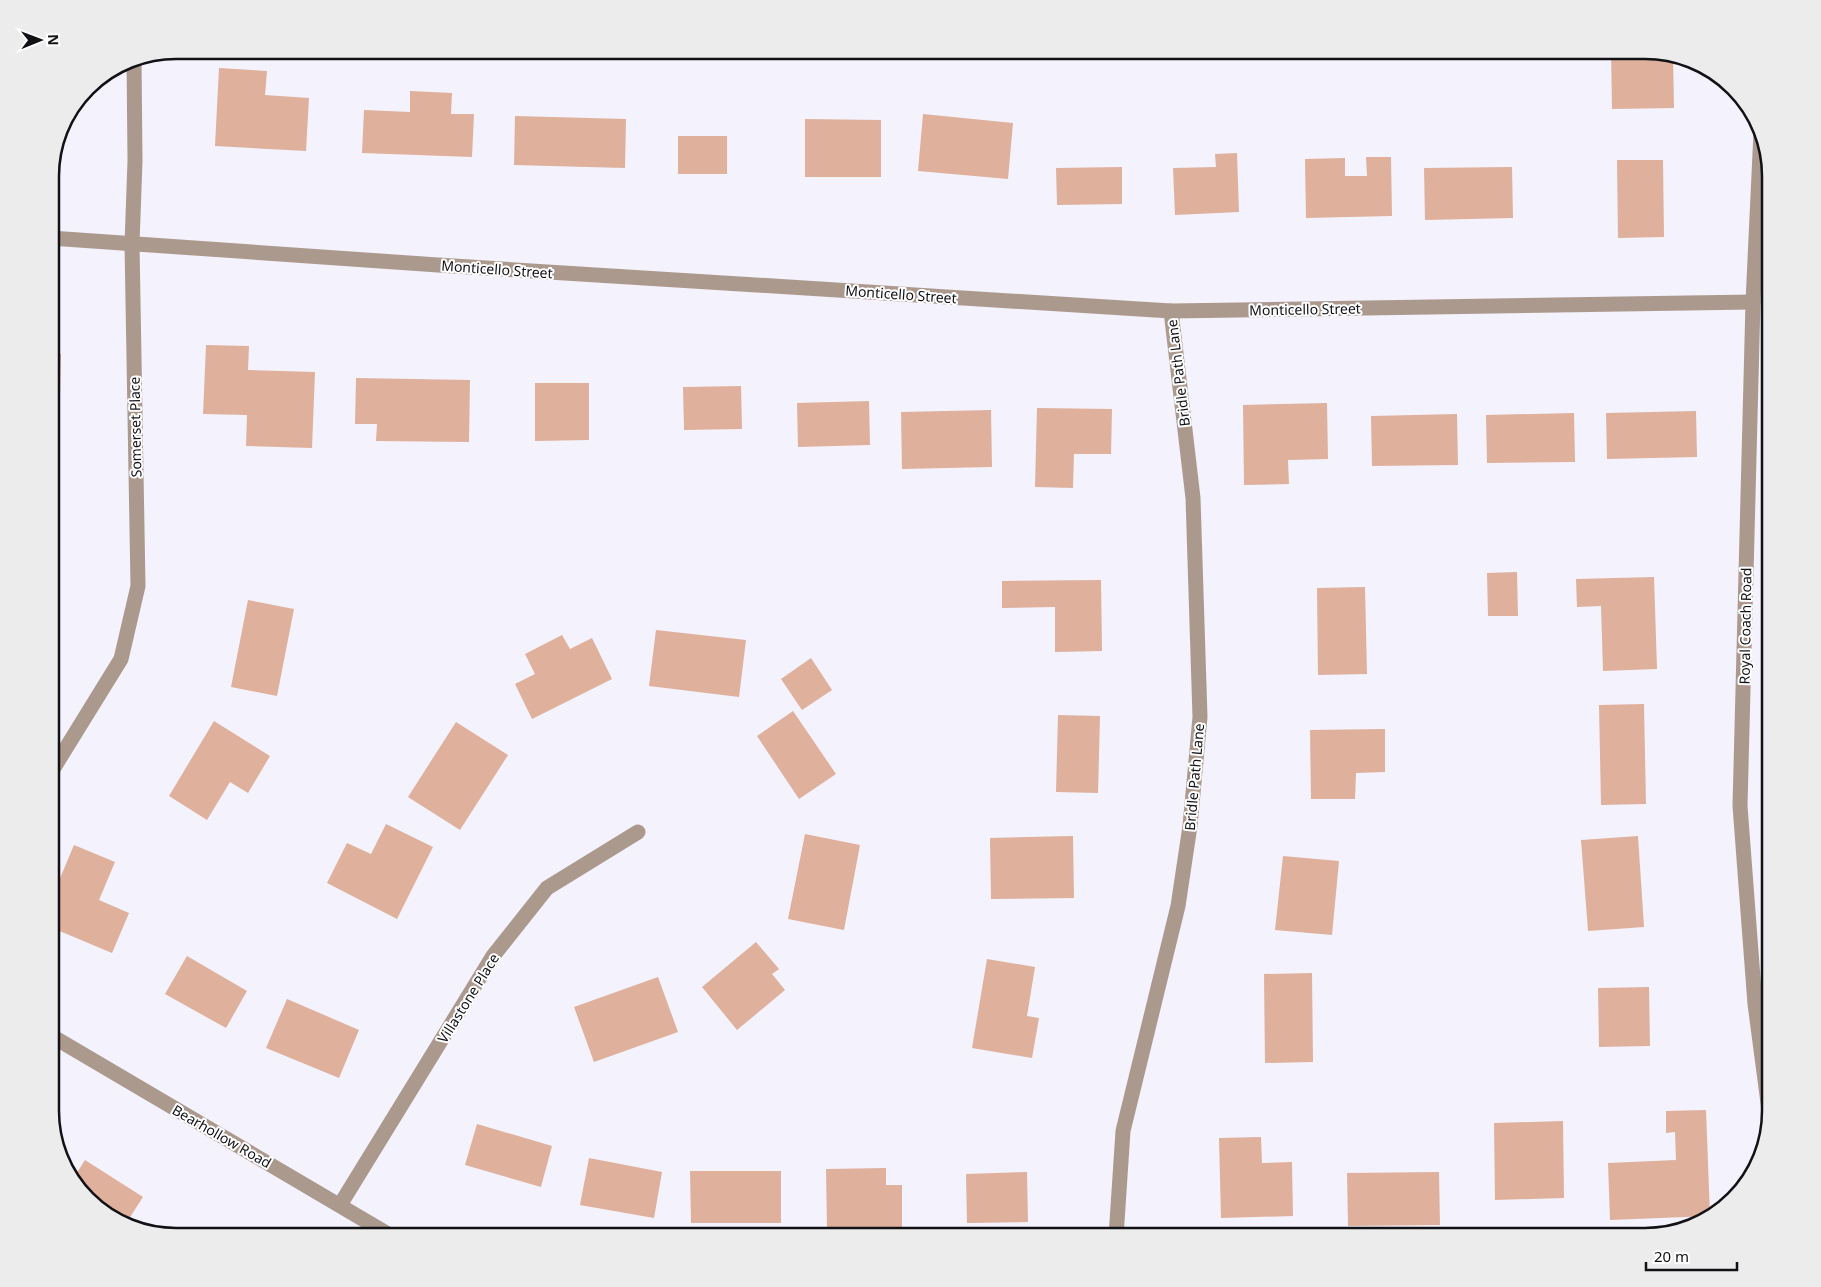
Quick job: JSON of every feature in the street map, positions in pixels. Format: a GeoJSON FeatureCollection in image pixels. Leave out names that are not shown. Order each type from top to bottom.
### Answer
{"type":"FeatureCollection","features":[{"type":"Feature","properties":{"kind":"street","name":"Somerset Place"},"geometry":{"type":"LineString","coordinates":[[59,759],[121,659],[138,586],[132,244],[135,161],[134,67]]}},
{"type":"Feature","properties":{"kind":"street","name":"Royal Coach Road"},"geometry":{"type":"LineString","coordinates":[[1760,155],[1753,302],[1740,806],[1756,1004],[1762,1053]]}},
{"type":"Feature","properties":{"kind":"street","name":"Monticello Street"},"geometry":{"type":"LineString","coordinates":[[59,239],[438,265],[1171,310],[1753,302]]}},
{"type":"Feature","properties":{"kind":"street","name":"Bridle Path Lane"},"geometry":{"type":"LineString","coordinates":[[1117,1228],[1123,1131],[1178,906],[1190,826],[1200,717],[1193,498],[1171,310]]}},
{"type":"Feature","properties":{"kind":"street","name":"Villastone Place"},"geometry":{"type":"LineString","coordinates":[[340,1205],[493,956],[547,888],[638,832]]}},
{"type":"Feature","properties":{"kind":"street","name":"Bearhollow Road"},"geometry":{"type":"LineString","coordinates":[[59,1040],[378,1228]]}},
{"type":"Feature","properties":{"kind":"building"},"geometry":{"type":"Polygon","coordinates":[[[1611,59],[1645,59],[1673,62],[1674,108],[1612,109],[1611,59]]]}},
{"type":"Feature","properties":{"kind":"building"},"geometry":{"type":"Polygon","coordinates":[[[219,68],[267,71],[265,95],[309,98],[306,151],[215,146],[219,68]]]}},
{"type":"Feature","properties":{"kind":"building"},"geometry":{"type":"Polygon","coordinates":[[[410,91],[452,93],[451,114],[474,114],[472,157],[362,153],[364,110],[410,112],[410,91]]]}},
{"type":"Feature","properties":{"kind":"building"},"geometry":{"type":"Polygon","coordinates":[[[923,114],[1013,123],[1008,179],[918,171],[923,114]]]}},
{"type":"Feature","properties":{"kind":"building"},"geometry":{"type":"Polygon","coordinates":[[[515,116],[626,119],[625,168],[514,165],[515,116]]]}},
{"type":"Feature","properties":{"kind":"building"},"geometry":{"type":"Polygon","coordinates":[[[805,119],[881,120],[881,177],[805,177],[805,119]]]}},
{"type":"Feature","properties":{"kind":"building"},"geometry":{"type":"Polygon","coordinates":[[[678,136],[727,136],[727,174],[678,174],[678,136]]]}},
{"type":"Feature","properties":{"kind":"building"},"geometry":{"type":"Polygon","coordinates":[[[1237,153],[1239,212],[1175,215],[1173,168],[1216,167],[1215,154],[1237,153]]]}},
{"type":"Feature","properties":{"kind":"building"},"geometry":{"type":"Polygon","coordinates":[[[1366,157],[1391,157],[1392,216],[1306,218],[1305,159],[1345,158],[1345,176],[1367,176],[1366,157]]]}},
{"type":"Feature","properties":{"kind":"building"},"geometry":{"type":"Polygon","coordinates":[[[1617,160],[1663,160],[1664,237],[1618,238],[1617,160]]]}},
{"type":"Feature","properties":{"kind":"building"},"geometry":{"type":"Polygon","coordinates":[[[1122,167],[1122,204],[1057,205],[1056,168],[1122,167]]]}},
{"type":"Feature","properties":{"kind":"building"},"geometry":{"type":"Polygon","coordinates":[[[1512,167],[1513,218],[1425,220],[1424,168],[1512,167]]]}},
{"type":"Feature","properties":{"kind":"building"},"geometry":{"type":"Polygon","coordinates":[[[206,345],[249,346],[248,370],[315,372],[312,448],[246,446],[247,415],[203,414],[206,345]]]}},
{"type":"Feature","properties":{"kind":"building"},"geometry":{"type":"Polygon","coordinates":[[[59,354],[61,354],[60,397],[59,354]]]}},
{"type":"Feature","properties":{"kind":"building"},"geometry":{"type":"Polygon","coordinates":[[[356,378],[470,380],[469,442],[376,441],[377,424],[355,424],[356,378]]]}},
{"type":"Feature","properties":{"kind":"building"},"geometry":{"type":"Polygon","coordinates":[[[535,383],[589,383],[589,440],[535,441],[535,383]]]}},
{"type":"Feature","properties":{"kind":"building"},"geometry":{"type":"Polygon","coordinates":[[[741,386],[742,429],[684,430],[683,387],[741,386]]]}},
{"type":"Feature","properties":{"kind":"building"},"geometry":{"type":"Polygon","coordinates":[[[869,401],[870,445],[798,447],[797,403],[869,401]]]}},
{"type":"Feature","properties":{"kind":"building"},"geometry":{"type":"Polygon","coordinates":[[[1327,403],[1328,459],[1288,460],[1289,484],[1244,485],[1243,405],[1327,403]]]}},
{"type":"Feature","properties":{"kind":"building"},"geometry":{"type":"Polygon","coordinates":[[[1037,408],[1112,409],[1111,454],[1074,454],[1073,488],[1035,487],[1037,408]]]}},
{"type":"Feature","properties":{"kind":"building"},"geometry":{"type":"Polygon","coordinates":[[[991,410],[992,467],[902,469],[901,412],[991,410]]]}},
{"type":"Feature","properties":{"kind":"building"},"geometry":{"type":"Polygon","coordinates":[[[1696,411],[1697,457],[1607,459],[1606,413],[1696,411]]]}},
{"type":"Feature","properties":{"kind":"building"},"geometry":{"type":"Polygon","coordinates":[[[1574,413],[1575,462],[1487,463],[1486,415],[1574,413]]]}},
{"type":"Feature","properties":{"kind":"building"},"geometry":{"type":"Polygon","coordinates":[[[1457,414],[1458,465],[1372,466],[1371,416],[1457,414]]]}},
{"type":"Feature","properties":{"kind":"building"},"geometry":{"type":"Polygon","coordinates":[[[1517,572],[1518,616],[1488,616],[1487,573],[1517,572]]]}},
{"type":"Feature","properties":{"kind":"building"},"geometry":{"type":"Polygon","coordinates":[[[1654,577],[1657,669],[1603,671],[1601,606],[1577,607],[1576,579],[1654,577]]]}},
{"type":"Feature","properties":{"kind":"building"},"geometry":{"type":"Polygon","coordinates":[[[1101,580],[1102,651],[1055,652],[1055,607],[1002,608],[1002,581],[1101,580]]]}},
{"type":"Feature","properties":{"kind":"building"},"geometry":{"type":"Polygon","coordinates":[[[1365,587],[1367,674],[1318,675],[1317,588],[1365,587]]]}},
{"type":"Feature","properties":{"kind":"building"},"geometry":{"type":"Polygon","coordinates":[[[248,600],[294,609],[277,696],[231,687],[248,600]]]}},
{"type":"Feature","properties":{"kind":"building"},"geometry":{"type":"Polygon","coordinates":[[[656,630],[746,640],[739,697],[649,686],[656,630]]]}},
{"type":"Feature","properties":{"kind":"building"},"geometry":{"type":"Polygon","coordinates":[[[562,635],[570,649],[592,638],[612,679],[532,719],[515,684],[535,674],[525,654],[562,635]]]}},
{"type":"Feature","properties":{"kind":"building"},"geometry":{"type":"Polygon","coordinates":[[[811,658],[832,690],[802,710],[781,679],[811,658]]]}},
{"type":"Feature","properties":{"kind":"building"},"geometry":{"type":"Polygon","coordinates":[[[1644,704],[1646,804],[1601,805],[1599,705],[1644,704]]]}},
{"type":"Feature","properties":{"kind":"building"},"geometry":{"type":"Polygon","coordinates":[[[793,711],[836,774],[799,799],[757,736],[793,711]]]}},
{"type":"Feature","properties":{"kind":"building"},"geometry":{"type":"Polygon","coordinates":[[[1058,715],[1100,716],[1098,793],[1056,792],[1058,715]]]}},
{"type":"Feature","properties":{"kind":"building"},"geometry":{"type":"Polygon","coordinates":[[[214,721],[270,756],[248,793],[230,782],[207,820],[169,796],[214,721]]]}},
{"type":"Feature","properties":{"kind":"building"},"geometry":{"type":"Polygon","coordinates":[[[456,722],[508,755],[460,830],[408,797],[456,722]]]}},
{"type":"Feature","properties":{"kind":"building"},"geometry":{"type":"Polygon","coordinates":[[[1385,729],[1385,772],[1356,773],[1355,799],[1311,799],[1310,730],[1385,729]]]}},
{"type":"Feature","properties":{"kind":"building"},"geometry":{"type":"Polygon","coordinates":[[[386,824],[433,847],[397,919],[327,883],[347,843],[371,854],[386,824]]]}},
{"type":"Feature","properties":{"kind":"building"},"geometry":{"type":"Polygon","coordinates":[[[805,834],[860,845],[844,930],[788,919],[805,834]]]}},
{"type":"Feature","properties":{"kind":"building"},"geometry":{"type":"Polygon","coordinates":[[[1073,836],[1074,898],[991,899],[990,838],[1073,836]]]}},
{"type":"Feature","properties":{"kind":"building"},"geometry":{"type":"Polygon","coordinates":[[[1638,836],[1644,927],[1588,931],[1581,840],[1638,836]]]}},
{"type":"Feature","properties":{"kind":"building"},"geometry":{"type":"Polygon","coordinates":[[[74,845],[115,862],[99,900],[129,913],[112,953],[59,931],[59,881],[74,845]]]}},
{"type":"Feature","properties":{"kind":"building"},"geometry":{"type":"Polygon","coordinates":[[[1283,856],[1339,861],[1332,935],[1275,930],[1283,856]]]}},
{"type":"Feature","properties":{"kind":"building"},"geometry":{"type":"Polygon","coordinates":[[[756,942],[779,969],[772,974],[785,990],[737,1030],[702,987],[756,942]]]}},
{"type":"Feature","properties":{"kind":"building"},"geometry":{"type":"Polygon","coordinates":[[[187,956],[247,991],[226,1028],[165,994],[187,956]]]}},
{"type":"Feature","properties":{"kind":"building"},"geometry":{"type":"Polygon","coordinates":[[[987,959],[1035,967],[1027,1016],[1039,1018],[1032,1058],[972,1048],[987,959]]]}},
{"type":"Feature","properties":{"kind":"building"},"geometry":{"type":"Polygon","coordinates":[[[1312,973],[1313,1062],[1265,1063],[1264,974],[1312,973]]]}},
{"type":"Feature","properties":{"kind":"building"},"geometry":{"type":"Polygon","coordinates":[[[658,977],[678,1032],[594,1062],[574,1007],[658,977]]]}},
{"type":"Feature","properties":{"kind":"building"},"geometry":{"type":"Polygon","coordinates":[[[1649,987],[1650,1046],[1599,1047],[1598,988],[1649,987]]]}},
{"type":"Feature","properties":{"kind":"building"},"geometry":{"type":"Polygon","coordinates":[[[287,999],[359,1030],[339,1078],[266,1048],[287,999]]]}},
{"type":"Feature","properties":{"kind":"building"},"geometry":{"type":"Polygon","coordinates":[[[1706,1110],[1710,1209],[1696,1217],[1610,1220],[1608,1163],[1676,1160],[1675,1132],[1666,1133],[1666,1111],[1706,1110]]]}},
{"type":"Feature","properties":{"kind":"building"},"geometry":{"type":"Polygon","coordinates":[[[1563,1121],[1564,1198],[1495,1200],[1494,1123],[1563,1121]]]}},
{"type":"Feature","properties":{"kind":"building"},"geometry":{"type":"Polygon","coordinates":[[[477,1124],[552,1146],[541,1187],[465,1165],[477,1124]]]}},
{"type":"Feature","properties":{"kind":"building"},"geometry":{"type":"Polygon","coordinates":[[[1261,1137],[1262,1163],[1292,1162],[1293,1216],[1221,1218],[1219,1138],[1261,1137]]]}},
{"type":"Feature","properties":{"kind":"building"},"geometry":{"type":"Polygon","coordinates":[[[589,1158],[662,1172],[654,1218],[580,1205],[589,1158]]]}},
{"type":"Feature","properties":{"kind":"building"},"geometry":{"type":"Polygon","coordinates":[[[85,1160],[143,1197],[129,1218],[111,1209],[93,1194],[77,1173],[85,1160]]]}},
{"type":"Feature","properties":{"kind":"building"},"geometry":{"type":"Polygon","coordinates":[[[886,1168],[886,1185],[902,1185],[902,1228],[827,1228],[826,1169],[886,1168]]]}},
{"type":"Feature","properties":{"kind":"building"},"geometry":{"type":"Polygon","coordinates":[[[690,1171],[781,1171],[781,1223],[691,1223],[690,1171]]]}},
{"type":"Feature","properties":{"kind":"building"},"geometry":{"type":"Polygon","coordinates":[[[1027,1172],[1028,1222],[967,1223],[966,1174],[1027,1172]]]}},
{"type":"Feature","properties":{"kind":"building"},"geometry":{"type":"Polygon","coordinates":[[[1439,1172],[1440,1225],[1348,1226],[1347,1173],[1439,1172]]]}}]}
